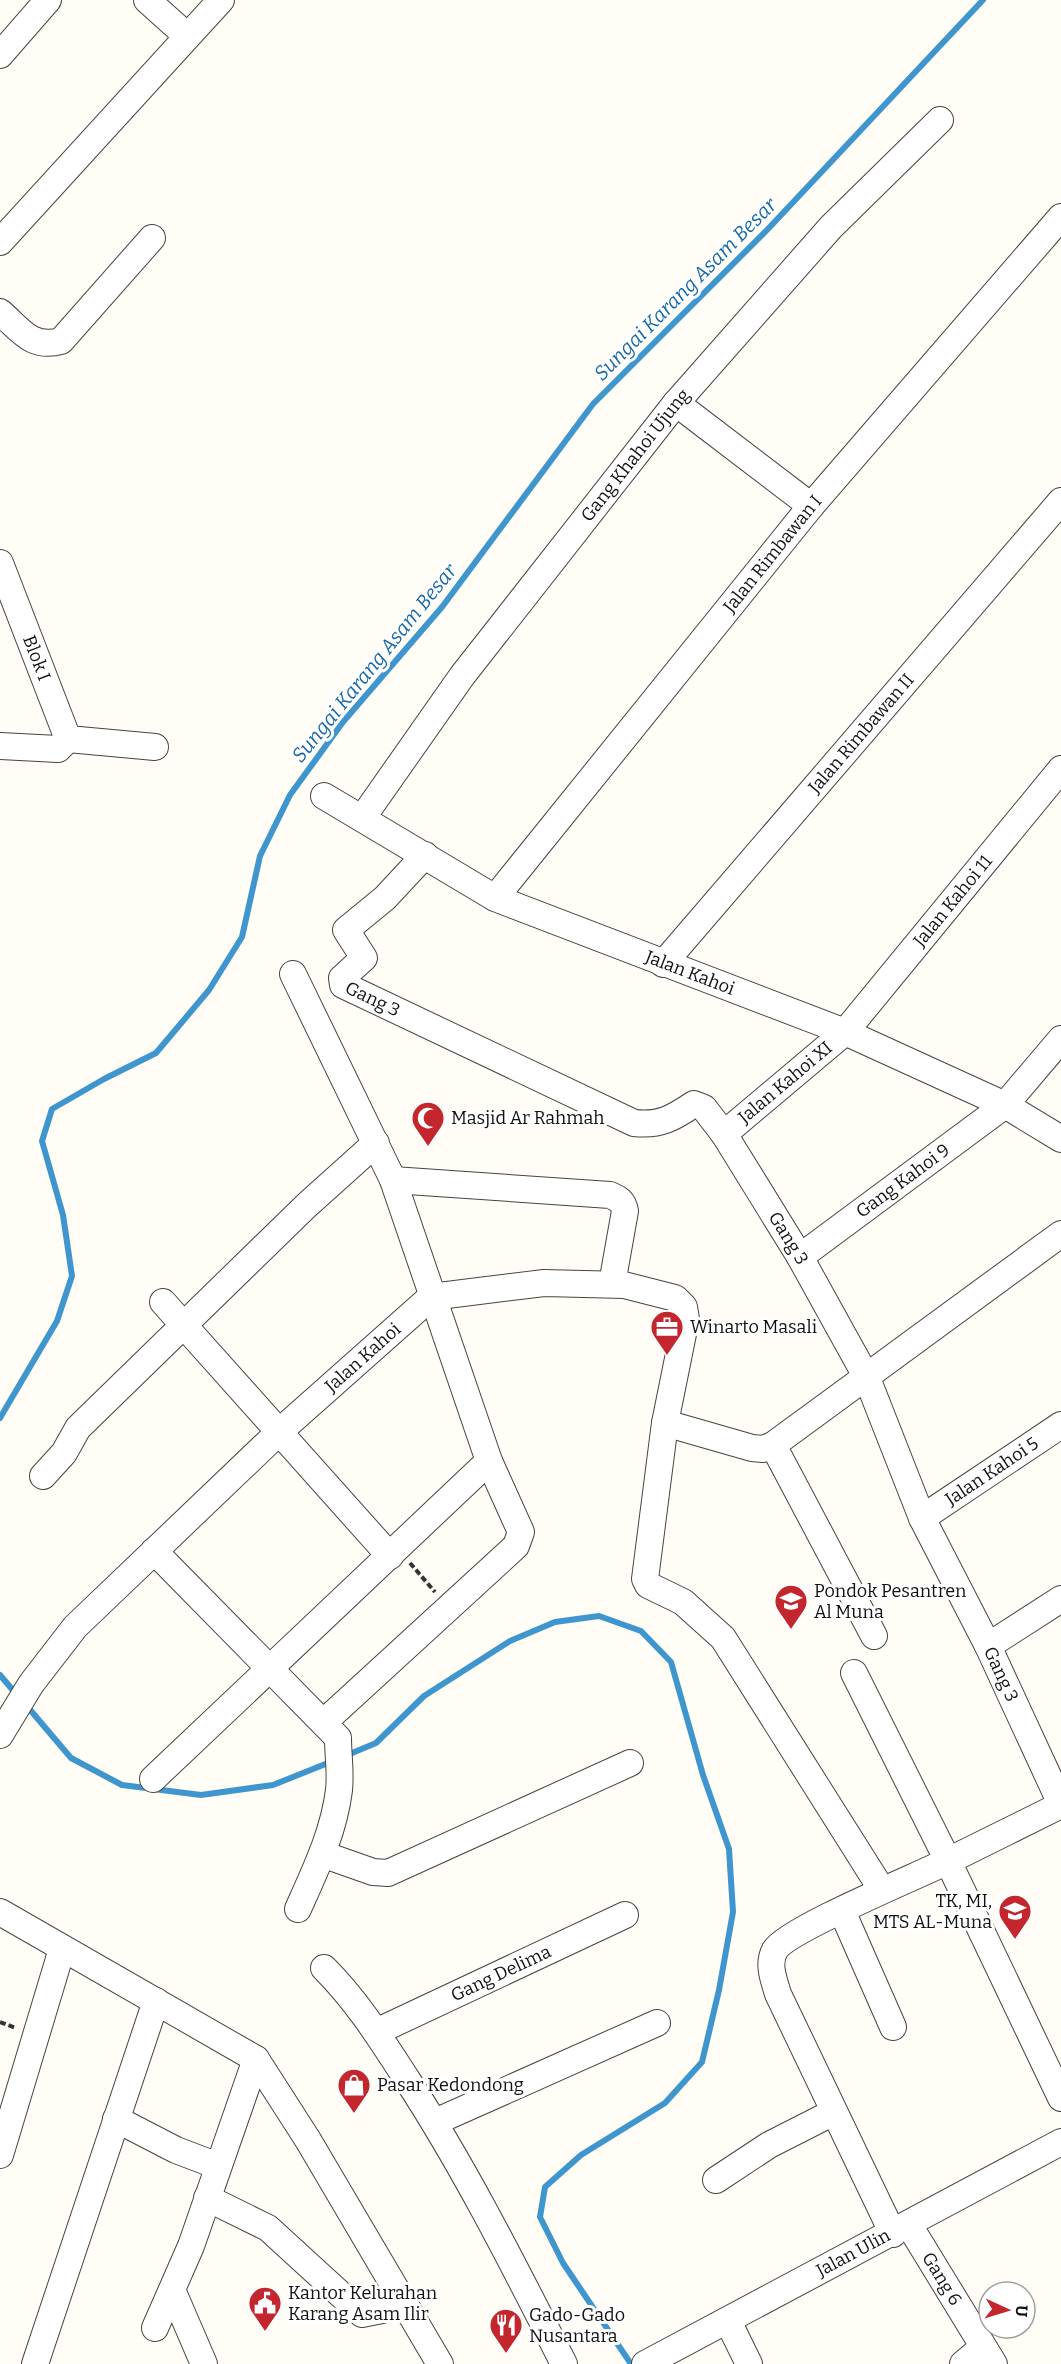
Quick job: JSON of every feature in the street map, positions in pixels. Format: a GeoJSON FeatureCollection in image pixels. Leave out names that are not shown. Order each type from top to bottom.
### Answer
{"type":"FeatureCollection","features":[{"type":"Feature","properties":{"kind":"street"},"geometry":{"type":"LineString","coordinates":[[0,55],[48,0]]}},
{"type":"Feature","properties":{"kind":"street"},"geometry":{"type":"LineString","coordinates":[[147,0],[187,36]]}},
{"type":"Feature","properties":{"kind":"street"},"geometry":{"type":"LineString","coordinates":[[0,242],[221,0]]}},
{"type":"Feature","properties":{"kind":"street","name":"Gang Khahoi Ujung"},"geometry":{"type":"LineString","coordinates":[[363,817],[462,676],[676,403],[831,227],[940,120]]}},
{"type":"Feature","properties":{"kind":"street","name":"Jalan Rimbawan I"},"geometry":{"type":"LineString","coordinates":[[495,898],[812,506],[1061,217]]}},
{"type":"Feature","properties":{"kind":"street"},"geometry":{"type":"LineString","coordinates":[[0,312],[35,342],[49,344],[61,341],[152,238]]}},
{"type":"Feature","properties":{"kind":"street"},"geometry":{"type":"LineString","coordinates":[[676,403],[812,506]]}},
{"type":"Feature","properties":{"kind":"street","name":"Jalan Rimbawan II"},"geometry":{"type":"LineString","coordinates":[[663,964],[1061,501]]}},
{"type":"Feature","properties":{"kind":"street","name":"Blok I"},"geometry":{"type":"LineString","coordinates":[[0,563],[63,744]]}},
{"type":"Feature","properties":{"kind":"street"},"geometry":{"type":"LineString","coordinates":[[0,746],[63,744],[154,747]]}},
{"type":"Feature","properties":{"kind":"street","name":"Jalan Kahoi 11"},"geometry":{"type":"LineString","coordinates":[[844,1032],[1061,770]]}},
{"type":"Feature","properties":{"kind":"street","name":"Jalan Kahoi"},"geometry":{"type":"LineString","coordinates":[[324,796],[363,817],[495,898],[844,1032],[1005,1105],[1061,1139]]}},
{"type":"Feature","properties":{"kind":"street","name":"Gang 3"},"geometry":{"type":"LineString","coordinates":[[425,855],[385,898],[347,928],[346,932],[364,958],[342,978],[342,982],[348,988],[634,1122],[652,1125],[669,1121],[694,1104],[704,1108],[724,1134],[800,1257],[867,1378],[922,1518],[988,1646],[1061,1804]]}},
{"type":"Feature","properties":{"kind":"street"},"geometry":{"type":"LineString","coordinates":[[293,974],[393,1180],[431,1297],[489,1461],[521,1532],[520,1539],[448,1607],[331,1730]]}},
{"type":"Feature","properties":{"kind":"street","name":"Jalan Kahoi XI"},"geometry":{"type":"LineString","coordinates":[[724,1134],[844,1032]]}},
{"type":"Feature","properties":{"kind":"street","name":"Gang Kahoi 9"},"geometry":{"type":"LineString","coordinates":[[800,1257],[1005,1105],[1061,1039]]}},
{"type":"Feature","properties":{"kind":"street"},"geometry":{"type":"LineString","coordinates":[[43,1476],[64,1453],[78,1428],[183,1325],[376,1143]]}},
{"type":"Feature","properties":{"kind":"street"},"geometry":{"type":"LineString","coordinates":[[393,1180],[610,1195],[617,1198],[623,1202],[625,1210],[612,1284]]}},
{"type":"Feature","properties":{"kind":"street"},"geometry":{"type":"LineString","coordinates":[[665,1423],[752,1448],[763,1449],[773,1445],[1059,1240]]}},
{"type":"Feature","properties":{"kind":"street"},"geometry":{"type":"LineString","coordinates":[[431,1297],[544,1283],[612,1284],[675,1298],[684,1307],[686,1319],[665,1423],[645,1579],[648,1585],[683,1602],[723,1638],[882,1890]]}},
{"type":"Feature","properties":{"kind":"street","name":"Jalan Kahoi"},"geometry":{"type":"LineString","coordinates":[[0,1735],[31,1684],[75,1627],[279,1432],[431,1297]]}},
{"type":"Feature","properties":{"kind":"street"},"geometry":{"type":"LineString","coordinates":[[163,1302],[279,1432],[394,1553]]}},
{"type":"Feature","properties":{"kind":"street","name":"Jalan Kahoi 5"},"geometry":{"type":"LineString","coordinates":[[922,1518],[1061,1425]]}},
{"type":"Feature","properties":{"kind":"street"},"geometry":{"type":"LineString","coordinates":[[773,1445],[874,1636]]}},
{"type":"Feature","properties":{"kind":"street"},"geometry":{"type":"LineString","coordinates":[[153,1779],[489,1461]]}},
{"type":"Feature","properties":{"kind":"street"},"geometry":{"type":"LineString","coordinates":[[154,1551],[331,1730],[339,1789],[322,1854],[298,1909]]}},
{"type":"Feature","properties":{"kind":"street"},"geometry":{"type":"LineString","coordinates":[[988,1646],[1061,1599]]}},
{"type":"Feature","properties":{"kind":"street"},"geometry":{"type":"LineString","coordinates":[[854,1673],[948,1861],[1061,2098]]}},
{"type":"Feature","properties":{"kind":"street"},"geometry":{"type":"LineString","coordinates":[[322,1854],[373,1872],[388,1874],[630,1763]]}},
{"type":"Feature","properties":{"kind":"street","name":"Gang 6"},"geometry":{"type":"LineString","coordinates":[[988,2356],[901,2230],[834,2112],[778,1994],[770,1961],[776,1948],[842,1911],[1061,1804]]}},
{"type":"Feature","properties":{"kind":"street"},"geometry":{"type":"LineString","coordinates":[[842,1911],[893,2027]]}},
{"type":"Feature","properties":{"kind":"street"},"geometry":{"type":"LineString","coordinates":[[0,1912],[256,2059],[440,2364]]}},
{"type":"Feature","properties":{"kind":"street","name":"Gang Delima"},"geometry":{"type":"LineString","coordinates":[[376,2032],[624,1915]]}},
{"type":"Feature","properties":{"kind":"street"},"geometry":{"type":"LineString","coordinates":[[0,2156],[62,1949]]}},
{"type":"Feature","properties":{"kind":"street"},"geometry":{"type":"LineString","coordinates":[[324,1968],[362,2009],[435,2122],[490,2219],[564,2364]]}},
{"type":"Feature","properties":{"kind":"street"},"geometry":{"type":"LineString","coordinates":[[35,2364],[156,2001]]}},
{"type":"Feature","properties":{"kind":"street"},"geometry":{"type":"LineString","coordinates":[[435,2122],[657,2023]]}},
{"type":"Feature","properties":{"kind":"street"},"geometry":{"type":"LineString","coordinates":[[155,2328],[173,2292],[256,2059]]}},
{"type":"Feature","properties":{"kind":"street"},"geometry":{"type":"LineString","coordinates":[[716,2180],[769,2145],[834,2112]]}},
{"type":"Feature","properties":{"kind":"street"},"geometry":{"type":"LineString","coordinates":[[116,2120],[176,2150],[218,2166]]}},
{"type":"Feature","properties":{"kind":"street","name":"Jalan Ulin"},"geometry":{"type":"LineString","coordinates":[[645,2364],[901,2230],[1061,2142]]}},
{"type":"Feature","properties":{"kind":"street"},"geometry":{"type":"LineString","coordinates":[[207,2198],[268,2228],[362,2314],[382,2310],[402,2298]]}},
{"type":"Feature","properties":{"kind":"street"},"geometry":{"type":"LineString","coordinates":[[173,2292],[204,2364]]}},
{"type":"Feature","properties":{"kind":"street"},"geometry":{"type":"LineString","coordinates":[[728,2321],[749,2364]]}},
{"type":"Feature","properties":{"kind":"street"},"geometry":{"type":"LineString","coordinates":[[963,2364],[988,2356]]}},
{"type":"Feature","properties":{"kind":"path"},"geometry":{"type":"LineString","coordinates":[[394,1553],[448,1607]]}},
{"type":"Feature","properties":{"kind":"waterway","name":"Sungai Karang Asam Besar"},"geometry":{"type":"LineString","coordinates":[[0,1418],[57,1321],[72,1276],[63,1215],[42,1141],[52,1109],[156,1053],[209,990],[242,937],[260,856],[290,795],[343,722],[442,607],[593,404],[767,230],[983,0]]}},
{"type":"Feature","properties":{"kind":"waterway","name":"Sungai Karang Asam Besar"},"geometry":{"type":"LineString","coordinates":[[345,1756],[376,1743],[424,1696],[510,1641],[555,1622],[599,1616],[641,1631],[671,1662],[703,1775],[729,1849],[733,1912],[719,1990],[702,2062],[665,2103],[581,2155],[545,2187],[540,2217],[563,2263],[631,2364]]}},
{"type":"Feature","properties":{"kind":"waterway","name":"Sungai Karang Asam Besar"},"geometry":{"type":"LineString","coordinates":[[0,1675],[17,1695]]}},
{"type":"Feature","properties":{"kind":"waterway","name":"Sungai Karang Asam Besar"},"geometry":{"type":"LineString","coordinates":[[26,1705],[71,1758],[122,1785],[201,1795],[273,1785],[333,1761]]}},
{"type":"Feature","properties":{"kind":"place","name":"Masjid Ar Rahmah"},"geometry":{"type":"Point","coordinates":[428,1147]}},
{"type":"Feature","properties":{"kind":"place","name":"Winarto Masali"},"geometry":{"type":"Point","coordinates":[667,1356]}},
{"type":"Feature","properties":{"kind":"place","name":"Pondok Pesantren Al Muna"},"geometry":{"type":"Point","coordinates":[791,1630]}},
{"type":"Feature","properties":{"kind":"place","name":"TK, MI, MTS AL-Muna"},"geometry":{"type":"Point","coordinates":[1015,1940]}},
{"type":"Feature","properties":{"kind":"place","name":"Pasar Kedondong"},"geometry":{"type":"Point","coordinates":[354,2114]}},
{"type":"Feature","properties":{"kind":"place","name":"Kantor Kelurahan Karang Asam Ilir"},"geometry":{"type":"Point","coordinates":[265,2332]}},
{"type":"Feature","properties":{"kind":"place","name":"Gado-Gado Nusantara"},"geometry":{"type":"Point","coordinates":[506,2354]}}]}
